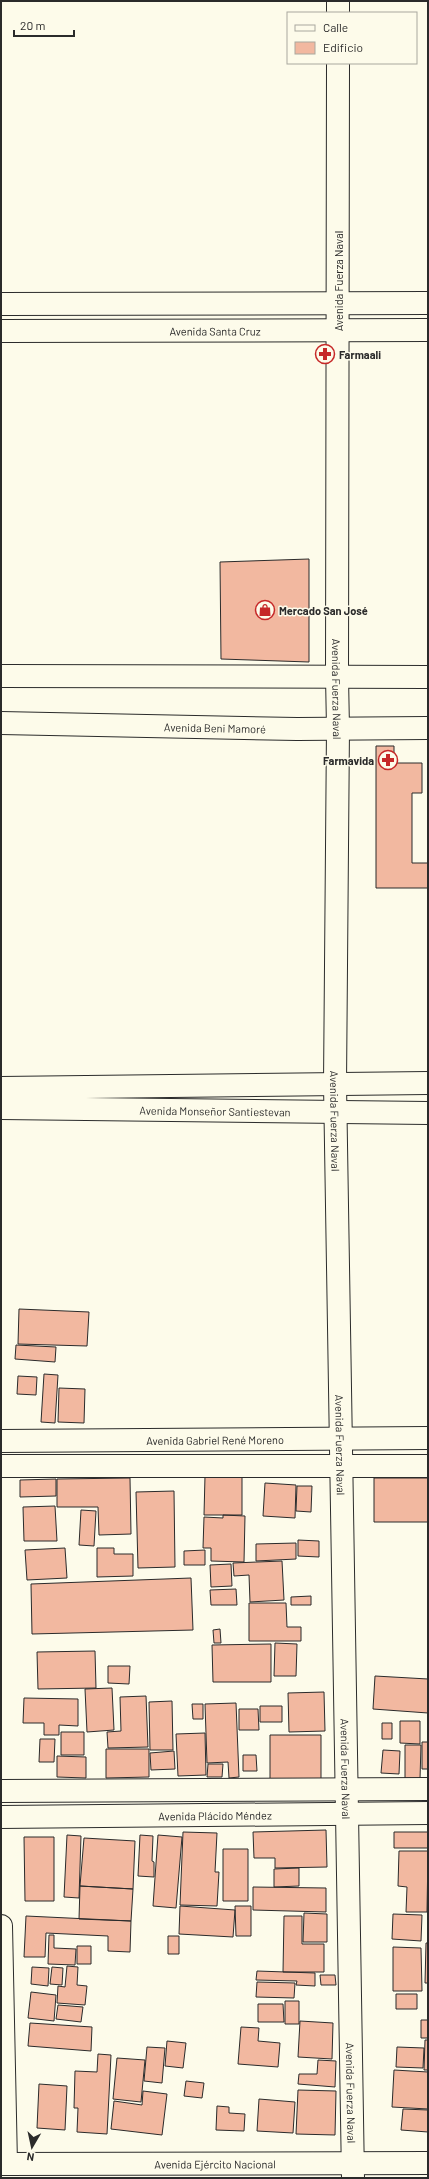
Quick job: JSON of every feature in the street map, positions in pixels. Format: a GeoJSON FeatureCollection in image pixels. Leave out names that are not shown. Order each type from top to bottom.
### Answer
{"type":"FeatureCollection","features":[{"type":"Feature","properties":{"kind":"street"},"geometry":{"type":"LineString","coordinates":[[338,1],[338,12]]}},
{"type":"Feature","properties":{"kind":"street","name":"Avenida Fuerza Naval"},"geometry":{"type":"LineString","coordinates":[[338,64],[338,728],[335,1113],[353,2170]]}},
{"type":"Feature","properties":{"kind":"street"},"geometry":{"type":"LineString","coordinates":[[1,304],[428,303]]}},
{"type":"Feature","properties":{"kind":"street","name":"Avenida Santa Cruz"},"geometry":{"type":"LineString","coordinates":[[1,331],[428,330]]}},
{"type":"Feature","properties":{"kind":"street"},"geometry":{"type":"LineString","coordinates":[[1,676],[428,677]]}},
{"type":"Feature","properties":{"kind":"street","name":"Avenida Beni Mamoré"},"geometry":{"type":"LineString","coordinates":[[1,723],[428,728]]}},
{"type":"Feature","properties":{"kind":"street"},"geometry":{"type":"LineString","coordinates":[[1,1088],[428,1083]]}},
{"type":"Feature","properties":{"kind":"street","name":"Avenida Monseñor Santiestevan"},"geometry":{"type":"LineString","coordinates":[[1,1108],[428,1113]]}},
{"type":"Feature","properties":{"kind":"street","name":"Avenida Gabriel René Moreno"},"geometry":{"type":"LineString","coordinates":[[1,1440],[428,1438]]}},
{"type":"Feature","properties":{"kind":"street"},"geometry":{"type":"LineString","coordinates":[[1,1466],[428,1466]]}},
{"type":"Feature","properties":{"kind":"street"},"geometry":{"type":"LineString","coordinates":[[1,1791],[428,1789]]}},
{"type":"Feature","properties":{"kind":"street","name":"Avenida Plácido Méndez"},"geometry":{"type":"LineString","coordinates":[[1,1817],[428,1813]]}},
{"type":"Feature","properties":{"kind":"street"},"geometry":{"type":"LineString","coordinates":[[1,1926],[4,2164]]}},
{"type":"Feature","properties":{"kind":"street","name":"Avenida Ejército Nacional"},"geometry":{"type":"LineString","coordinates":[[4,2164],[353,2170],[428,2163]]}},
{"type":"Feature","properties":{"kind":"building","name":"Mercado San José"},"geometry":{"type":"Polygon","coordinates":[[[309,559],[309,662],[221,659],[220,562],[309,559]]]}},
{"type":"Feature","properties":{"kind":"building"},"geometry":{"type":"Polygon","coordinates":[[[376,746],[394,746],[394,763],[422,763],[422,793],[412,793],[412,863],[428,863],[428,888],[376,888],[376,746]]]}},
{"type":"Feature","properties":{"kind":"building"},"geometry":{"type":"Polygon","coordinates":[[[19,1309],[89,1312],[87,1346],[18,1344],[19,1309]]]}},
{"type":"Feature","properties":{"kind":"building"},"geometry":{"type":"Polygon","coordinates":[[[16,1345],[56,1347],[55,1362],[15,1359],[16,1345]]]}},
{"type":"Feature","properties":{"kind":"building"},"geometry":{"type":"Polygon","coordinates":[[[44,1374],[58,1375],[55,1423],[41,1422],[44,1374]]]}},
{"type":"Feature","properties":{"kind":"building"},"geometry":{"type":"Polygon","coordinates":[[[18,1376],[37,1377],[36,1395],[17,1394],[18,1376]]]}},
{"type":"Feature","properties":{"kind":"building"},"geometry":{"type":"Polygon","coordinates":[[[59,1388],[85,1389],[84,1423],[58,1422],[59,1388]]]}},
{"type":"Feature","properties":{"kind":"building"},"geometry":{"type":"Polygon","coordinates":[[[205,1476],[242,1476],[242,1515],[204,1515],[205,1476]]]}},
{"type":"Feature","properties":{"kind":"building"},"geometry":{"type":"Polygon","coordinates":[[[130,1478],[131,1534],[99,1535],[98,1507],[57,1507],[57,1479],[130,1478]]]}},
{"type":"Feature","properties":{"kind":"building"},"geometry":{"type":"Polygon","coordinates":[[[374,1478],[428,1478],[428,1522],[374,1522],[374,1478]]]}},
{"type":"Feature","properties":{"kind":"building"},"geometry":{"type":"Polygon","coordinates":[[[56,1479],[56,1496],[20,1497],[20,1480],[56,1479]]]}},
{"type":"Feature","properties":{"kind":"building"},"geometry":{"type":"Polygon","coordinates":[[[265,1483],[296,1485],[295,1518],[263,1516],[265,1483]]]}},
{"type":"Feature","properties":{"kind":"building"},"geometry":{"type":"Polygon","coordinates":[[[297,1486],[312,1486],[311,1512],[296,1511],[297,1486]]]}},
{"type":"Feature","properties":{"kind":"building"},"geometry":{"type":"Polygon","coordinates":[[[174,1491],[175,1567],[138,1568],[136,1492],[174,1491]]]}},
{"type":"Feature","properties":{"kind":"building"},"geometry":{"type":"Polygon","coordinates":[[[55,1506],[57,1541],[24,1541],[23,1507],[55,1506]]]}},
{"type":"Feature","properties":{"kind":"building"},"geometry":{"type":"Polygon","coordinates":[[[81,1510],[96,1511],[94,1546],[79,1545],[81,1510]]]}},
{"type":"Feature","properties":{"kind":"building"},"geometry":{"type":"Polygon","coordinates":[[[223,1515],[245,1516],[244,1562],[211,1561],[211,1548],[203,1548],[204,1517],[223,1518],[223,1515]]]}},
{"type":"Feature","properties":{"kind":"building"},"geometry":{"type":"Polygon","coordinates":[[[298,1540],[319,1541],[319,1557],[298,1556],[298,1540]]]}},
{"type":"Feature","properties":{"kind":"building"},"geometry":{"type":"Polygon","coordinates":[[[296,1543],[296,1559],[256,1561],[256,1544],[296,1543]]]}},
{"type":"Feature","properties":{"kind":"building"},"geometry":{"type":"Polygon","coordinates":[[[65,1548],[67,1578],[27,1580],[25,1550],[65,1548]]]}},
{"type":"Feature","properties":{"kind":"building"},"geometry":{"type":"Polygon","coordinates":[[[97,1548],[114,1548],[114,1554],[133,1554],[133,1576],[97,1577],[97,1548]]]}},
{"type":"Feature","properties":{"kind":"building"},"geometry":{"type":"Polygon","coordinates":[[[205,1550],[205,1565],[184,1565],[184,1551],[205,1550]]]}},
{"type":"Feature","properties":{"kind":"building"},"geometry":{"type":"Polygon","coordinates":[[[282,1561],[284,1600],[250,1602],[249,1575],[234,1576],[233,1563],[282,1561]]]}},
{"type":"Feature","properties":{"kind":"building"},"geometry":{"type":"Polygon","coordinates":[[[231,1564],[232,1586],[211,1587],[210,1565],[231,1564]]]}},
{"type":"Feature","properties":{"kind":"building"},"geometry":{"type":"Polygon","coordinates":[[[191,1578],[193,1630],[32,1634],[31,1584],[191,1578]]]}},
{"type":"Feature","properties":{"kind":"building"},"geometry":{"type":"Polygon","coordinates":[[[236,1589],[237,1605],[211,1605],[210,1590],[236,1589]]]}},
{"type":"Feature","properties":{"kind":"building"},"geometry":{"type":"Polygon","coordinates":[[[311,1596],[311,1605],[291,1605],[291,1597],[311,1596]]]}},
{"type":"Feature","properties":{"kind":"building"},"geometry":{"type":"Polygon","coordinates":[[[249,1603],[286,1603],[287,1627],[301,1627],[301,1641],[249,1641],[249,1603]]]}},
{"type":"Feature","properties":{"kind":"building"},"geometry":{"type":"Polygon","coordinates":[[[220,1629],[221,1643],[214,1643],[213,1630],[220,1629]]]}},
{"type":"Feature","properties":{"kind":"building"},"geometry":{"type":"Polygon","coordinates":[[[275,1643],[297,1644],[296,1676],[274,1676],[275,1643]]]}},
{"type":"Feature","properties":{"kind":"building"},"geometry":{"type":"Polygon","coordinates":[[[271,1644],[271,1682],[213,1682],[212,1645],[271,1644]]]}},
{"type":"Feature","properties":{"kind":"building"},"geometry":{"type":"Polygon","coordinates":[[[95,1651],[96,1688],[38,1689],[37,1652],[95,1651]]]}},
{"type":"Feature","properties":{"kind":"building"},"geometry":{"type":"Polygon","coordinates":[[[108,1666],[130,1666],[129,1684],[108,1683],[108,1666]]]}},
{"type":"Feature","properties":{"kind":"building"},"geometry":{"type":"Polygon","coordinates":[[[375,1676],[428,1679],[428,1713],[373,1709],[375,1676]]]}},
{"type":"Feature","properties":{"kind":"building"},"geometry":{"type":"Polygon","coordinates":[[[112,1688],[114,1730],[87,1732],[85,1689],[112,1688]]]}},
{"type":"Feature","properties":{"kind":"building"},"geometry":{"type":"Polygon","coordinates":[[[324,1692],[325,1731],[289,1732],[288,1693],[324,1692]]]}},
{"type":"Feature","properties":{"kind":"building"},"geometry":{"type":"Polygon","coordinates":[[[146,1696],[148,1747],[108,1748],[107,1732],[121,1731],[120,1697],[146,1696]]]}},
{"type":"Feature","properties":{"kind":"building"},"geometry":{"type":"Polygon","coordinates":[[[24,1698],[78,1699],[78,1726],[59,1725],[59,1735],[44,1735],[44,1723],[23,1723],[24,1698]]]}},
{"type":"Feature","properties":{"kind":"building"},"geometry":{"type":"Polygon","coordinates":[[[172,1701],[173,1750],[150,1750],[149,1702],[172,1701]]]}},
{"type":"Feature","properties":{"kind":"building"},"geometry":{"type":"Polygon","coordinates":[[[236,1703],[239,1777],[229,1778],[228,1762],[207,1763],[205,1704],[236,1703]]]}},
{"type":"Feature","properties":{"kind":"building"},"geometry":{"type":"Polygon","coordinates":[[[192,1704],[203,1704],[203,1719],[193,1719],[192,1704]]]}},
{"type":"Feature","properties":{"kind":"building"},"geometry":{"type":"Polygon","coordinates":[[[260,1706],[282,1706],[282,1722],[260,1722],[260,1706]]]}},
{"type":"Feature","properties":{"kind":"building"},"geometry":{"type":"Polygon","coordinates":[[[239,1709],[258,1709],[259,1730],[239,1730],[239,1709]]]}},
{"type":"Feature","properties":{"kind":"building"},"geometry":{"type":"Polygon","coordinates":[[[400,1721],[420,1721],[420,1744],[400,1743],[400,1721]]]}},
{"type":"Feature","properties":{"kind":"building"},"geometry":{"type":"Polygon","coordinates":[[[382,1723],[392,1723],[392,1739],[382,1739],[382,1723]]]}},
{"type":"Feature","properties":{"kind":"building"},"geometry":{"type":"Polygon","coordinates":[[[61,1732],[84,1732],[84,1755],[61,1755],[61,1732]]]}},
{"type":"Feature","properties":{"kind":"building"},"geometry":{"type":"Polygon","coordinates":[[[205,1733],[206,1775],[178,1776],[176,1734],[205,1733]]]}},
{"type":"Feature","properties":{"kind":"building"},"geometry":{"type":"Polygon","coordinates":[[[270,1735],[321,1735],[321,1782],[270,1782],[270,1735]]]}},
{"type":"Feature","properties":{"kind":"building"},"geometry":{"type":"Polygon","coordinates":[[[40,1739],[55,1739],[54,1762],[39,1762],[40,1739]]]}},
{"type":"Feature","properties":{"kind":"building"},"geometry":{"type":"Polygon","coordinates":[[[422,1742],[428,1742],[428,1769],[422,1769],[422,1742]]]}},
{"type":"Feature","properties":{"kind":"building"},"geometry":{"type":"Polygon","coordinates":[[[405,1745],[421,1745],[420,1779],[405,1779],[405,1745]]]}},
{"type":"Feature","properties":{"kind":"building"},"geometry":{"type":"Polygon","coordinates":[[[106,1749],[149,1749],[149,1777],[106,1778],[106,1749]]]}},
{"type":"Feature","properties":{"kind":"building"},"geometry":{"type":"Polygon","coordinates":[[[383,1750],[400,1751],[399,1774],[381,1773],[383,1750]]]}},
{"type":"Feature","properties":{"kind":"building"},"geometry":{"type":"Polygon","coordinates":[[[174,1751],[175,1769],[151,1770],[150,1753],[174,1751]]]}},
{"type":"Feature","properties":{"kind":"building"},"geometry":{"type":"Polygon","coordinates":[[[243,1755],[256,1755],[257,1771],[243,1771],[243,1755]]]}},
{"type":"Feature","properties":{"kind":"building"},"geometry":{"type":"Polygon","coordinates":[[[57,1756],[86,1757],[86,1778],[57,1777],[57,1756]]]}},
{"type":"Feature","properties":{"kind":"building"},"geometry":{"type":"Polygon","coordinates":[[[208,1764],[223,1764],[222,1777],[207,1777],[208,1764]]]}},
{"type":"Feature","properties":{"kind":"building"},"geometry":{"type":"Polygon","coordinates":[[[326,1830],[327,1867],[275,1868],[275,1858],[254,1858],[253,1832],[326,1830]]]}},
{"type":"Feature","properties":{"kind":"building"},"geometry":{"type":"Polygon","coordinates":[[[183,1832],[217,1833],[215,1872],[219,1872],[217,1906],[180,1905],[183,1832]]]}},
{"type":"Feature","properties":{"kind":"building"},"geometry":{"type":"Polygon","coordinates":[[[394,1832],[428,1832],[428,1848],[394,1848],[394,1832]]]}},
{"type":"Feature","properties":{"kind":"building"},"geometry":{"type":"Polygon","coordinates":[[[67,1835],[81,1836],[79,1898],[64,1897],[67,1835]]]}},
{"type":"Feature","properties":{"kind":"building"},"geometry":{"type":"Polygon","coordinates":[[[140,1835],[153,1836],[152,1861],[154,1862],[154,1877],[138,1876],[140,1835]]]}},
{"type":"Feature","properties":{"kind":"building"},"geometry":{"type":"Polygon","coordinates":[[[158,1835],[182,1837],[176,1908],[153,1906],[158,1835]]]}},
{"type":"Feature","properties":{"kind":"building"},"geometry":{"type":"Polygon","coordinates":[[[24,1837],[54,1837],[54,1901],[25,1901],[24,1837]]]}},
{"type":"Feature","properties":{"kind":"building"},"geometry":{"type":"Polygon","coordinates":[[[84,1838],[135,1841],[133,1889],[80,1886],[84,1838]]]}},
{"type":"Feature","properties":{"kind":"building"},"geometry":{"type":"Polygon","coordinates":[[[223,1849],[248,1849],[248,1901],[223,1901],[223,1849]]]}},
{"type":"Feature","properties":{"kind":"building"},"geometry":{"type":"Polygon","coordinates":[[[399,1851],[428,1851],[427,1912],[406,1912],[407,1887],[398,1886],[399,1851]]]}},
{"type":"Feature","properties":{"kind":"building"},"geometry":{"type":"Polygon","coordinates":[[[299,1868],[299,1886],[274,1887],[274,1869],[299,1868]]]}},
{"type":"Feature","properties":{"kind":"building"},"geometry":{"type":"Polygon","coordinates":[[[80,1886],[133,1889],[131,1921],[79,1919],[80,1886]]]}},
{"type":"Feature","properties":{"kind":"building"},"geometry":{"type":"Polygon","coordinates":[[[253,1887],[326,1888],[326,1912],[253,1910],[253,1887]]]}},
{"type":"Feature","properties":{"kind":"building"},"geometry":{"type":"Polygon","coordinates":[[[180,1906],[235,1910],[233,1937],[179,1934],[180,1906]]]}},
{"type":"Feature","properties":{"kind":"building"},"geometry":{"type":"Polygon","coordinates":[[[235,1906],[251,1906],[251,1936],[236,1936],[235,1906]]]}},
{"type":"Feature","properties":{"kind":"building"},"geometry":{"type":"Polygon","coordinates":[[[304,1913],[327,1914],[327,1942],[303,1942],[304,1913]]]}},
{"type":"Feature","properties":{"kind":"building"},"geometry":{"type":"Polygon","coordinates":[[[393,1914],[422,1915],[421,1941],[392,1939],[393,1914]]]}},
{"type":"Feature","properties":{"kind":"building"},"geometry":{"type":"Polygon","coordinates":[[[26,1916],[131,1921],[130,1952],[108,1951],[108,1936],[46,1933],[45,1957],[24,1957],[26,1916]]]}},
{"type":"Feature","properties":{"kind":"building"},"geometry":{"type":"Polygon","coordinates":[[[284,1916],[302,1916],[302,1944],[324,1944],[324,1972],[283,1972],[284,1916]]]}},
{"type":"Feature","properties":{"kind":"building"},"geometry":{"type":"Polygon","coordinates":[[[49,1935],[54,1935],[54,1948],[76,1949],[75,1965],[48,1964],[49,1935]]]}},
{"type":"Feature","properties":{"kind":"building"},"geometry":{"type":"Polygon","coordinates":[[[168,1936],[179,1936],[179,1954],[168,1954],[168,1936]]]}},
{"type":"Feature","properties":{"kind":"building"},"geometry":{"type":"Polygon","coordinates":[[[426,1943],[428,1943],[428,1983],[425,1983],[426,1943]]]}},
{"type":"Feature","properties":{"kind":"building"},"geometry":{"type":"Polygon","coordinates":[[[77,1946],[91,1946],[91,1964],[77,1964],[77,1946]]]}},
{"type":"Feature","properties":{"kind":"building"},"geometry":{"type":"Polygon","coordinates":[[[393,1947],[421,1948],[422,1991],[393,1991],[393,1947]]]}},
{"type":"Feature","properties":{"kind":"building"},"geometry":{"type":"Polygon","coordinates":[[[67,1966],[78,1967],[77,1985],[87,1986],[85,2005],[57,2003],[58,1986],[65,1987],[67,1966]]]}},
{"type":"Feature","properties":{"kind":"building"},"geometry":{"type":"Polygon","coordinates":[[[32,1967],[49,1968],[48,1986],[31,1984],[32,1967]]]}},
{"type":"Feature","properties":{"kind":"building"},"geometry":{"type":"Polygon","coordinates":[[[52,1967],[63,1968],[62,1985],[50,1984],[52,1967]]]}},
{"type":"Feature","properties":{"kind":"building"},"geometry":{"type":"Polygon","coordinates":[[[257,1971],[315,1973],[315,1986],[296,1985],[297,1981],[256,1980],[257,1971]]]}},
{"type":"Feature","properties":{"kind":"building"},"geometry":{"type":"Polygon","coordinates":[[[320,1975],[335,1975],[336,1985],[321,1985],[320,1975]]]}},
{"type":"Feature","properties":{"kind":"building"},"geometry":{"type":"Polygon","coordinates":[[[257,1982],[295,1983],[294,1998],[256,1997],[257,1982]]]}},
{"type":"Feature","properties":{"kind":"building"},"geometry":{"type":"Polygon","coordinates":[[[31,1992],[56,1995],[54,2021],[28,2018],[31,1992]]]}},
{"type":"Feature","properties":{"kind":"building"},"geometry":{"type":"Polygon","coordinates":[[[396,1994],[417,1994],[417,2009],[396,2009],[396,1994]]]}},
{"type":"Feature","properties":{"kind":"building"},"geometry":{"type":"Polygon","coordinates":[[[285,2001],[299,2001],[299,2024],[285,2024],[285,2001]]]}},
{"type":"Feature","properties":{"kind":"building"},"geometry":{"type":"Polygon","coordinates":[[[258,2004],[283,2004],[284,2022],[258,2022],[258,2004]]]}},
{"type":"Feature","properties":{"kind":"building"},"geometry":{"type":"Polygon","coordinates":[[[58,2005],[83,2007],[81,2022],[56,2019],[58,2005]]]}},
{"type":"Feature","properties":{"kind":"building"},"geometry":{"type":"Polygon","coordinates":[[[421,2020],[428,2020],[428,2038],[421,2038],[421,2020]]]}},
{"type":"Feature","properties":{"kind":"building"},"geometry":{"type":"Polygon","coordinates":[[[300,2021],[333,2023],[332,2059],[298,2057],[300,2021]]]}},
{"type":"Feature","properties":{"kind":"building"},"geometry":{"type":"Polygon","coordinates":[[[30,2023],[92,2027],[91,2051],[28,2046],[30,2023]]]}},
{"type":"Feature","properties":{"kind":"building"},"geometry":{"type":"Polygon","coordinates":[[[241,2027],[259,2028],[258,2041],[280,2043],[278,2067],[238,2064],[241,2027]]]}},
{"type":"Feature","properties":{"kind":"building"},"geometry":{"type":"Polygon","coordinates":[[[425,2040],[428,2040],[428,2070],[424,2070],[425,2040]]]}},
{"type":"Feature","properties":{"kind":"building"},"geometry":{"type":"Polygon","coordinates":[[[167,2041],[186,2043],[183,2068],[165,2066],[167,2041]]]}},
{"type":"Feature","properties":{"kind":"building"},"geometry":{"type":"Polygon","coordinates":[[[147,2047],[165,2048],[162,2083],[144,2081],[147,2047]]]}},
{"type":"Feature","properties":{"kind":"building"},"geometry":{"type":"Polygon","coordinates":[[[397,2047],[424,2048],[423,2068],[396,2067],[397,2047]]]}},
{"type":"Feature","properties":{"kind":"building"},"geometry":{"type":"Polygon","coordinates":[[[98,2054],[111,2055],[107,2134],[77,2132],[78,2108],[74,2108],[75,2071],[97,2072],[98,2054]]]}},
{"type":"Feature","properties":{"kind":"building"},"geometry":{"type":"Polygon","coordinates":[[[117,2058],[145,2060],[141,2102],[113,2099],[117,2058]]]}},
{"type":"Feature","properties":{"kind":"building"},"geometry":{"type":"Polygon","coordinates":[[[318,2060],[336,2061],[335,2087],[298,2084],[299,2074],[317,2074],[318,2060]]]}},
{"type":"Feature","properties":{"kind":"building"},"geometry":{"type":"Polygon","coordinates":[[[394,2070],[428,2072],[428,2109],[392,2107],[394,2070]]]}},
{"type":"Feature","properties":{"kind":"building"},"geometry":{"type":"Polygon","coordinates":[[[186,2081],[204,2083],[202,2098],[184,2096],[186,2081]]]}},
{"type":"Feature","properties":{"kind":"building"},"geometry":{"type":"Polygon","coordinates":[[[39,2084],[67,2086],[65,2130],[37,2128],[39,2084]]]}},
{"type":"Feature","properties":{"kind":"building"},"geometry":{"type":"Polygon","coordinates":[[[298,2090],[336,2091],[335,2135],[296,2134],[298,2090]]]}},
{"type":"Feature","properties":{"kind":"building"},"geometry":{"type":"Polygon","coordinates":[[[143,2091],[167,2094],[162,2135],[111,2129],[114,2101],[142,2105],[143,2091]]]}},
{"type":"Feature","properties":{"kind":"building"},"geometry":{"type":"Polygon","coordinates":[[[259,2099],[295,2102],[293,2133],[257,2131],[259,2099]]]}},
{"type":"Feature","properties":{"kind":"building"},"geometry":{"type":"Polygon","coordinates":[[[217,2106],[229,2107],[229,2113],[245,2114],[244,2131],[216,2130],[217,2106]]]}},
{"type":"Feature","properties":{"kind":"building"},"geometry":{"type":"Polygon","coordinates":[[[403,2109],[428,2110],[428,2132],[401,2130],[403,2109]]]}},
{"type":"Feature","properties":{"kind":"place","name":"Farmaali"},"geometry":{"type":"Point","coordinates":[325,354]}},
{"type":"Feature","properties":{"kind":"place","name":"Mercado San José"},"geometry":{"type":"Point","coordinates":[265,610]}},
{"type":"Feature","properties":{"kind":"place","name":"Farmavida"},"geometry":{"type":"Point","coordinates":[388,760]}}]}
